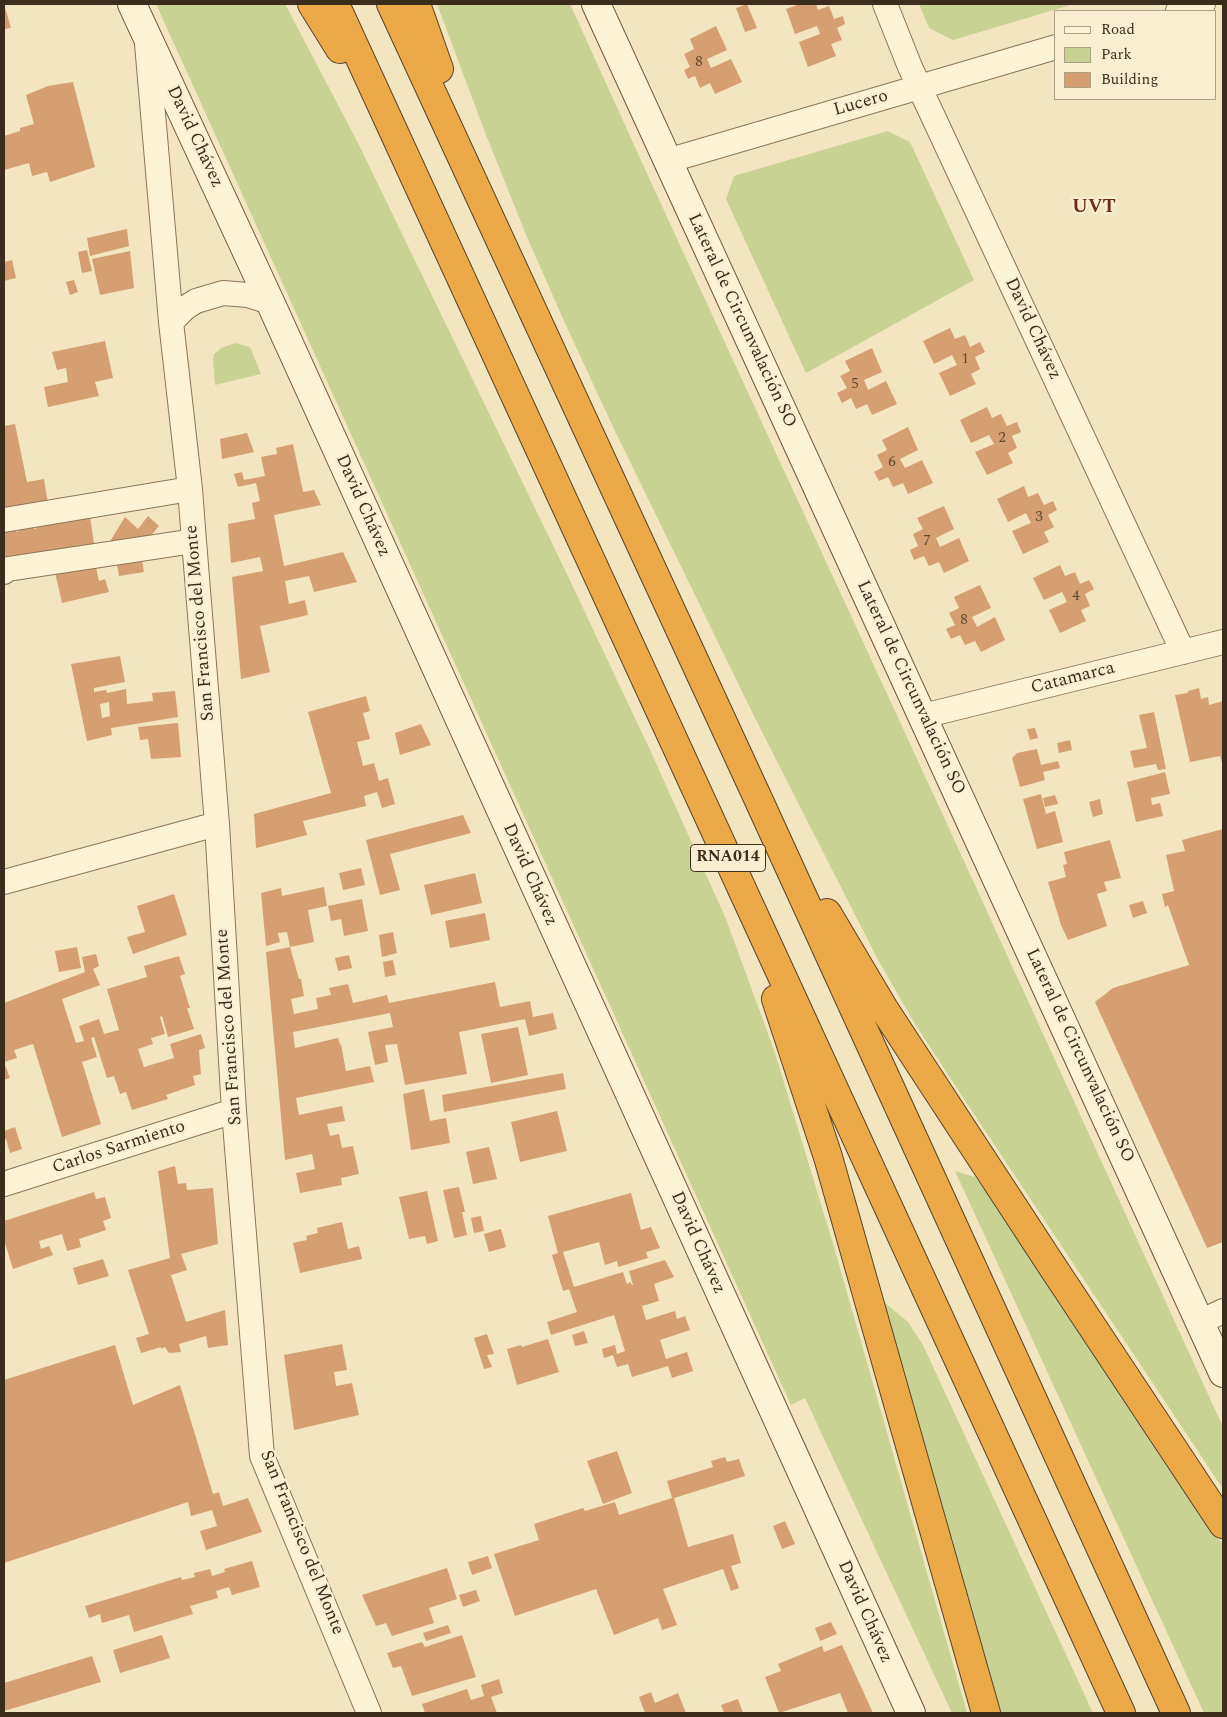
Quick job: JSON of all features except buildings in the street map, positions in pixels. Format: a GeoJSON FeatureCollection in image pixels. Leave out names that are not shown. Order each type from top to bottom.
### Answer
{"type":"FeatureCollection","features":[{"type":"Feature","properties":{"kind":"highway"},"geometry":{"type":"LineString","coordinates":[[312,4],[408,161]]}},
{"type":"Feature","properties":{"kind":"highway","name":"RNA014"},"geometry":{"type":"LineString","coordinates":[[335,4],[1121,1713]]}},
{"type":"Feature","properties":{"kind":"highway","name":"RNA014"},"geometry":{"type":"LineString","coordinates":[[391,4],[755,792],[1176,1713]]}},
{"type":"Feature","properties":{"kind":"highway"},"geometry":{"type":"LineString","coordinates":[[416,4],[496,231]]}},
{"type":"Feature","properties":{"kind":"highway"},"geometry":{"type":"LineString","coordinates":[[755,792],[884,1009],[1223,1524]]}},
{"type":"Feature","properties":{"kind":"highway"},"geometry":{"type":"LineString","coordinates":[[725,851],[828,1157],[986,1713]]}},
{"type":"Feature","properties":{"kind":"street","name":"San Francisco del Monte"},"geometry":{"type":"LineString","coordinates":[[132,4],[147,36],[171,322],[190,489],[217,824],[234,1111],[262,1456],[369,1713]]}},
{"type":"Feature","properties":{"kind":"street","name":"Lateral de Circunvalación SO"},"geometry":{"type":"LineString","coordinates":[[596,4],[923,716],[1212,1317],[1223,1373]]}},
{"type":"Feature","properties":{"kind":"street","name":"David Chávez"},"geometry":{"type":"LineString","coordinates":[[886,4],[920,87],[1183,652]]}},
{"type":"Feature","properties":{"kind":"street"},"geometry":{"type":"LineString","coordinates":[[1182,10],[1203,4]]}},
{"type":"Feature","properties":{"kind":"street","name":"David Chávez"},"geometry":{"type":"LineString","coordinates":[[147,36],[271,304],[910,1713]]}},
{"type":"Feature","properties":{"kind":"street","name":"Lucero"},"geometry":{"type":"LineString","coordinates":[[667,161],[1054,48]]}},
{"type":"Feature","properties":{"kind":"street"},"geometry":{"type":"LineString","coordinates":[[171,322],[185,308],[196,301],[223,293],[248,294],[271,304]]}},
{"type":"Feature","properties":{"kind":"street"},"geometry":{"type":"LineString","coordinates":[[4,520],[190,489]]}},
{"type":"Feature","properties":{"kind":"street"},"geometry":{"type":"LineString","coordinates":[[4,572],[8,568],[194,541]]}},
{"type":"Feature","properties":{"kind":"street","name":"Catamarca"},"geometry":{"type":"LineString","coordinates":[[923,716],[1223,642]]}},
{"type":"Feature","properties":{"kind":"street"},"geometry":{"type":"LineString","coordinates":[[4,882],[217,824]]}},
{"type":"Feature","properties":{"kind":"street","name":"Carlos Sarmiento"},"geometry":{"type":"LineString","coordinates":[[4,1184],[234,1111]]}},
{"type":"Feature","properties":{"kind":"green space"},"geometry":{"type":"Polygon","coordinates":[[[156,4],[285,4],[358,143],[564,568],[651,752],[726,919],[775,1053],[834,1247],[967,1713],[952,1713],[805,1398],[791,1405],[156,4]]]}},
{"type":"Feature","properties":{"kind":"green space"},"geometry":{"type":"Polygon","coordinates":[[[437,4],[570,4],[1223,1427],[1223,1489],[915,1024],[877,958],[755,718],[614,429],[564,321],[527,237],[486,135],[437,4]]]}},
{"type":"Feature","properties":{"kind":"green space"},"geometry":{"type":"Polygon","coordinates":[[[919,4],[1074,4],[953,40],[929,28],[919,4]]]}},
{"type":"Feature","properties":{"kind":"green space"},"geometry":{"type":"Polygon","coordinates":[[[888,131],[910,142],[974,280],[806,373],[726,199],[734,176],[888,131]]]}},
{"type":"Feature","properties":{"kind":"green space"},"geometry":{"type":"Polygon","coordinates":[[[235,343],[250,347],[261,374],[215,385],[214,354],[221,348],[235,343]]]}},
{"type":"Feature","properties":{"kind":"green space"},"geometry":{"type":"Polygon","coordinates":[[[955,1171],[975,1177],[1002,1212],[1223,1545],[1223,1713],[1204,1713],[955,1171]]]}},
{"type":"Feature","properties":{"kind":"green space"},"geometry":{"type":"Polygon","coordinates":[[[884,1302],[908,1322],[923,1345],[1093,1713],[997,1713],[882,1303],[884,1302]]]}},
{"type":"Feature","properties":{"kind":"district","name":"UVT"},"geometry":{"type":"Point","coordinates":[1094,208]}}]}
